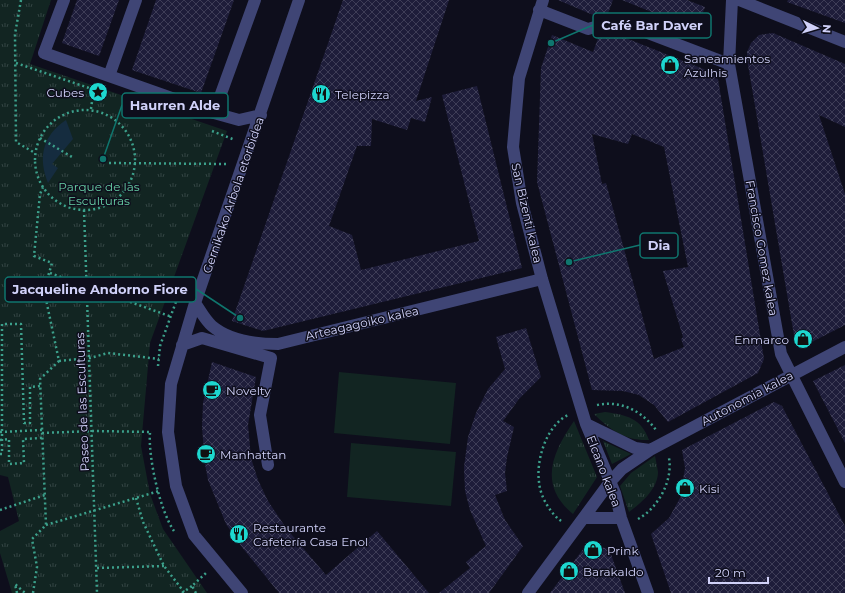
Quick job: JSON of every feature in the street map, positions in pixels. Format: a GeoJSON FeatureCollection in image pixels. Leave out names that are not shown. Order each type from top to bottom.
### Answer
{"type":"FeatureCollection","features":[{"type":"Feature","properties":{"kind":"street"},"geometry":{"type":"LineString","coordinates":[[64,0],[44,53],[214,113],[239,120],[261,115]]}},
{"type":"Feature","properties":{"kind":"street"},"geometry":{"type":"LineString","coordinates":[[109,76],[136,0]]}},
{"type":"Feature","properties":{"kind":"street"},"geometry":{"type":"LineString","coordinates":[[214,113],[254,0]]}},
{"type":"Feature","properties":{"kind":"street","name":"Gernikako Arbola etorbidea"},"geometry":{"type":"LineString","coordinates":[[242,593],[194,535],[176,486],[168,432],[171,384],[195,303],[261,115],[299,0]]}},
{"type":"Feature","properties":{"kind":"street","name":"Francisco Gomez kalea"},"geometry":{"type":"LineString","coordinates":[[732,0],[729,64],[781,354],[845,482]]}},
{"type":"Feature","properties":{"kind":"street"},"geometry":{"type":"LineString","coordinates":[[739,0],[845,42]]}},
{"type":"Feature","properties":{"kind":"street"},"geometry":{"type":"LineString","coordinates":[[541,5],[588,29],[616,20],[729,64]]}},
{"type":"Feature","properties":{"kind":"street","name":"San Bizenti kalea"},"geometry":{"type":"LineString","coordinates":[[541,5],[519,78],[513,147],[522,203],[542,279],[586,424]]}},
{"type":"Feature","properties":{"kind":"street","name":"Arteagagoiko kalea"},"geometry":{"type":"LineString","coordinates":[[195,303],[212,326],[230,336],[264,344],[278,344],[542,279]]}},
{"type":"Feature","properties":{"kind":"street"},"geometry":{"type":"LineString","coordinates":[[182,345],[202,338],[271,358],[260,415],[268,465]]}},
{"type":"Feature","properties":{"kind":"street","name":"Autonomia kalea"},"geometry":{"type":"LineString","coordinates":[[528,593],[610,482],[622,469],[650,450],[845,347]]}},
{"type":"Feature","properties":{"kind":"street"},"geometry":{"type":"LineString","coordinates":[[586,424],[635,448],[650,450]]}},
{"type":"Feature","properties":{"kind":"street","name":"Elcano kalea"},"geometry":{"type":"LineString","coordinates":[[586,424],[610,482],[621,518],[648,593]]}},
{"type":"Feature","properties":{"kind":"street","name":"Elcano kalea"},"geometry":{"type":"LineString","coordinates":[[584,518],[621,518]]}},
{"type":"Feature","properties":{"kind":"street","name":"Gernikako Arbola etorbidea"},"geometry":{"type":"LineString","coordinates":[[219,566],[234,593]]}},
{"type":"Feature","properties":{"kind":"path"},"geometry":{"type":"LineString","coordinates":[[21,0],[16,34],[16,142],[35,153]]}},
{"type":"Feature","properties":{"kind":"path"},"geometry":{"type":"LineString","coordinates":[[16,62],[101,92]]}},
{"type":"Feature","properties":{"kind":"path"},"geometry":{"type":"LineString","coordinates":[[90,109],[96,72]]}},
{"type":"Feature","properties":{"kind":"path"},"geometry":{"type":"LineString","coordinates":[[90,109],[99,111],[115,119],[126,131],[134,146],[136,163],[132,178],[125,191],[114,201],[101,208],[84,210],[64,206],[54,200],[43,187],[36,170],[35,153],[40,138],[48,126],[59,117],[73,111],[90,109]]}},
{"type":"Feature","properties":{"kind":"path"},"geometry":{"type":"LineString","coordinates":[[206,129],[235,139],[233,145]]}},
{"type":"Feature","properties":{"kind":"path"},"geometry":{"type":"LineString","coordinates":[[40,138],[72,157]]}},
{"type":"Feature","properties":{"kind":"path"},"geometry":{"type":"LineString","coordinates":[[223,171],[228,158]]}},
{"type":"Feature","properties":{"kind":"path"},"geometry":{"type":"LineString","coordinates":[[108,163],[244,164]]}},
{"type":"Feature","properties":{"kind":"path"},"geometry":{"type":"LineString","coordinates":[[43,187],[40,194],[34,256],[52,263],[44,290],[59,361]]}},
{"type":"Feature","properties":{"kind":"path","name":"Paseo de las Esculturas"},"geometry":{"type":"LineString","coordinates":[[84,210],[93,431],[97,593]]}},
{"type":"Feature","properties":{"kind":"path"},"geometry":{"type":"LineString","coordinates":[[50,273],[189,323]]}},
{"type":"Feature","properties":{"kind":"path"},"geometry":{"type":"LineString","coordinates":[[157,374],[160,346],[184,280]]}},
{"type":"Feature","properties":{"kind":"path"},"geometry":{"type":"LineString","coordinates":[[0,454],[2,454],[2,324],[21,324],[24,423],[30,423],[30,387],[40,386]]}},
{"type":"Feature","properties":{"kind":"path"},"geometry":{"type":"LineString","coordinates":[[46,525],[40,379],[59,361],[90,358],[108,353],[177,362]]}},
{"type":"Feature","properties":{"kind":"path"},"geometry":{"type":"LineString","coordinates":[[151,425],[149,447],[158,491],[170,525],[178,538]]}},
{"type":"Feature","properties":{"kind":"path"},"geometry":{"type":"LineString","coordinates":[[0,432],[168,432]]}},
{"type":"Feature","properties":{"kind":"path"},"geometry":{"type":"LineString","coordinates":[[1,440],[9,439],[9,464],[24,463],[24,439],[42,438]]}},
{"type":"Feature","properties":{"kind":"path"},"geometry":{"type":"LineString","coordinates":[[33,593],[37,567],[32,539],[46,525],[176,486]]}},
{"type":"Feature","properties":{"kind":"path"},"geometry":{"type":"LineString","coordinates":[[0,510],[45,495]]}},
{"type":"Feature","properties":{"kind":"path"},"geometry":{"type":"LineString","coordinates":[[136,498],[143,522],[164,566],[183,592],[204,575],[219,566]]}},
{"type":"Feature","properties":{"kind":"path"},"geometry":{"type":"LineString","coordinates":[[97,568],[164,566]]}},
{"type":"Feature","properties":{"kind":"path"},"geometry":{"type":"LineString","coordinates":[[200,568],[204,575]]}},
{"type":"Feature","properties":{"kind":"path"},"geometry":{"type":"LineString","coordinates":[[17,593],[15,584],[25,593]]}},
{"type":"Feature","properties":{"kind":"path"},"geometry":{"type":"LineString","coordinates":[[192,586],[196,593]]}},
{"type":"Feature","properties":{"kind":"green space","name":"Parque de las Esculturas"},"geometry":{"type":"Polygon","coordinates":[[[0,0],[51,0],[30,64],[227,131],[150,343],[141,446],[150,494],[163,529],[207,593],[12,593],[0,553],[0,531],[19,521],[8,477],[0,475],[0,0]]]}},
{"type":"Feature","properties":{"kind":"green space"},"geometry":{"type":"Polygon","coordinates":[[[339,372],[456,383],[450,444],[334,433],[339,372]]]}},
{"type":"Feature","properties":{"kind":"green space"},"geometry":{"type":"Polygon","coordinates":[[[605,412],[626,416],[637,422],[646,433],[649,440],[633,439],[612,430],[594,414],[605,412]]]}},
{"type":"Feature","properties":{"kind":"green space"},"geometry":{"type":"Polygon","coordinates":[[[574,421],[597,477],[573,514],[562,503],[555,492],[552,480],[552,469],[560,445],[574,421]]]}},
{"type":"Feature","properties":{"kind":"green space"},"geometry":{"type":"Polygon","coordinates":[[[603,441],[631,454],[612,464],[603,441]]]}},
{"type":"Feature","properties":{"kind":"green space"},"geometry":{"type":"Polygon","coordinates":[[[351,443],[456,452],[451,506],[347,497],[351,443]]]}},
{"type":"Feature","properties":{"kind":"green space"},"geometry":{"type":"Polygon","coordinates":[[[655,456],[658,472],[655,484],[648,495],[629,512],[620,486],[631,473],[655,456]]]}},
{"type":"Feature","properties":{"kind":"water"},"geometry":{"type":"Polygon","coordinates":[[[66,120],[73,139],[52,164],[58,168],[48,183],[43,165],[44,148],[52,133],[66,120]]]}},
{"type":"Feature","properties":{"kind":"building"},"geometry":{"type":"Polygon","coordinates":[[[77,0],[119,0],[99,56],[62,43],[77,0]]]}},
{"type":"Feature","properties":{"kind":"building"},"geometry":{"type":"Polygon","coordinates":[[[156,0],[234,0],[201,93],[132,70],[156,0]]]}},
{"type":"Feature","properties":{"kind":"building"},"geometry":{"type":"Polygon","coordinates":[[[343,0],[449,0],[416,101],[432,97],[425,122],[411,118],[407,130],[372,119],[371,146],[357,146],[329,226],[352,235],[361,270],[479,241],[442,95],[477,86],[522,268],[263,331],[232,321],[343,0]]]}},
{"type":"Feature","properties":{"kind":"building"},"geometry":{"type":"Polygon","coordinates":[[[558,0],[613,0],[607,16],[600,18],[558,0]]]}},
{"type":"Feature","properties":{"kind":"building"},"geometry":{"type":"Polygon","coordinates":[[[622,0],[687,0],[705,7],[696,30],[622,0]]]}},
{"type":"Feature","properties":{"kind":"building"},"geometry":{"type":"Polygon","coordinates":[[[788,0],[845,0],[845,23],[787,2],[788,0]]]}},
{"type":"Feature","properties":{"kind":"building"},"geometry":{"type":"Polygon","coordinates":[[[608,31],[711,72],[718,79],[764,359],[758,373],[668,422],[654,405],[639,395],[623,391],[592,390],[537,182],[541,68],[552,35],[593,52],[600,33],[608,31]],[[592,134],[602,184],[606,183],[654,359],[684,347],[681,339],[683,337],[663,271],[688,267],[664,147],[632,134],[628,144],[592,134]]]}},
{"type":"Feature","properties":{"kind":"building"},"geometry":{"type":"Polygon","coordinates":[[[773,33],[845,64],[845,127],[819,115],[845,194],[845,325],[804,346],[795,341],[747,59],[747,52],[751,43],[759,35],[773,33]]]}},
{"type":"Feature","properties":{"kind":"building"},"geometry":{"type":"Polygon","coordinates":[[[526,328],[541,377],[519,399],[503,421],[514,427],[505,473],[507,491],[495,495],[505,520],[523,546],[489,593],[439,593],[470,568],[466,562],[486,546],[470,510],[465,491],[464,467],[468,437],[476,413],[488,389],[505,369],[496,337],[526,328]]]}},
{"type":"Feature","properties":{"kind":"building"},"geometry":{"type":"Polygon","coordinates":[[[212,362],[256,377],[248,425],[251,458],[258,480],[268,501],[286,528],[326,575],[377,531],[429,593],[279,593],[241,546],[226,524],[208,480],[202,427],[203,403],[212,362]]]}},
{"type":"Feature","properties":{"kind":"building"},"geometry":{"type":"Polygon","coordinates":[[[845,365],[845,443],[813,381],[845,365]]]}},
{"type":"Feature","properties":{"kind":"building"},"geometry":{"type":"Polygon","coordinates":[[[774,402],[782,406],[845,526],[845,593],[671,593],[651,534],[669,518],[680,498],[685,468],[682,450],[774,402]]]}},
{"type":"Feature","properties":{"kind":"building"},"geometry":{"type":"Polygon","coordinates":[[[587,544],[609,549],[625,593],[550,593],[587,544]]]}},
{"type":"Feature","properties":{"kind":"place","name":"Café Bar Daver"},"geometry":{"type":"Point","coordinates":[551,43]}},
{"type":"Feature","properties":{"kind":"place","name":"Saneamientos Azulhis"},"geometry":{"type":"Point","coordinates":[670,65]}},
{"type":"Feature","properties":{"kind":"place","name":"Cubes"},"geometry":{"type":"Point","coordinates":[98,92]}},
{"type":"Feature","properties":{"kind":"place","name":"Telepizza"},"geometry":{"type":"Point","coordinates":[321,94]}},
{"type":"Feature","properties":{"kind":"place","name":"Haurren Alde"},"geometry":{"type":"Point","coordinates":[103,159]}},
{"type":"Feature","properties":{"kind":"place","name":"Dia"},"geometry":{"type":"Point","coordinates":[569,262]}},
{"type":"Feature","properties":{"kind":"place","name":"Jacqueline Andorno Fiore"},"geometry":{"type":"Point","coordinates":[240,318]}},
{"type":"Feature","properties":{"kind":"place","name":"Enmarco"},"geometry":{"type":"Point","coordinates":[803,339]}},
{"type":"Feature","properties":{"kind":"place","name":"Novelty"},"geometry":{"type":"Point","coordinates":[212,390]}},
{"type":"Feature","properties":{"kind":"place","name":"Manhattan"},"geometry":{"type":"Point","coordinates":[206,454]}},
{"type":"Feature","properties":{"kind":"place","name":"Kisi"},"geometry":{"type":"Point","coordinates":[685,488]}},
{"type":"Feature","properties":{"kind":"place","name":"Restaurante Cafetería Casa Enol"},"geometry":{"type":"Point","coordinates":[239,534]}},
{"type":"Feature","properties":{"kind":"place","name":"Prink"},"geometry":{"type":"Point","coordinates":[593,550]}},
{"type":"Feature","properties":{"kind":"place","name":"Barakaldo"},"geometry":{"type":"Point","coordinates":[569,571]}}]}
